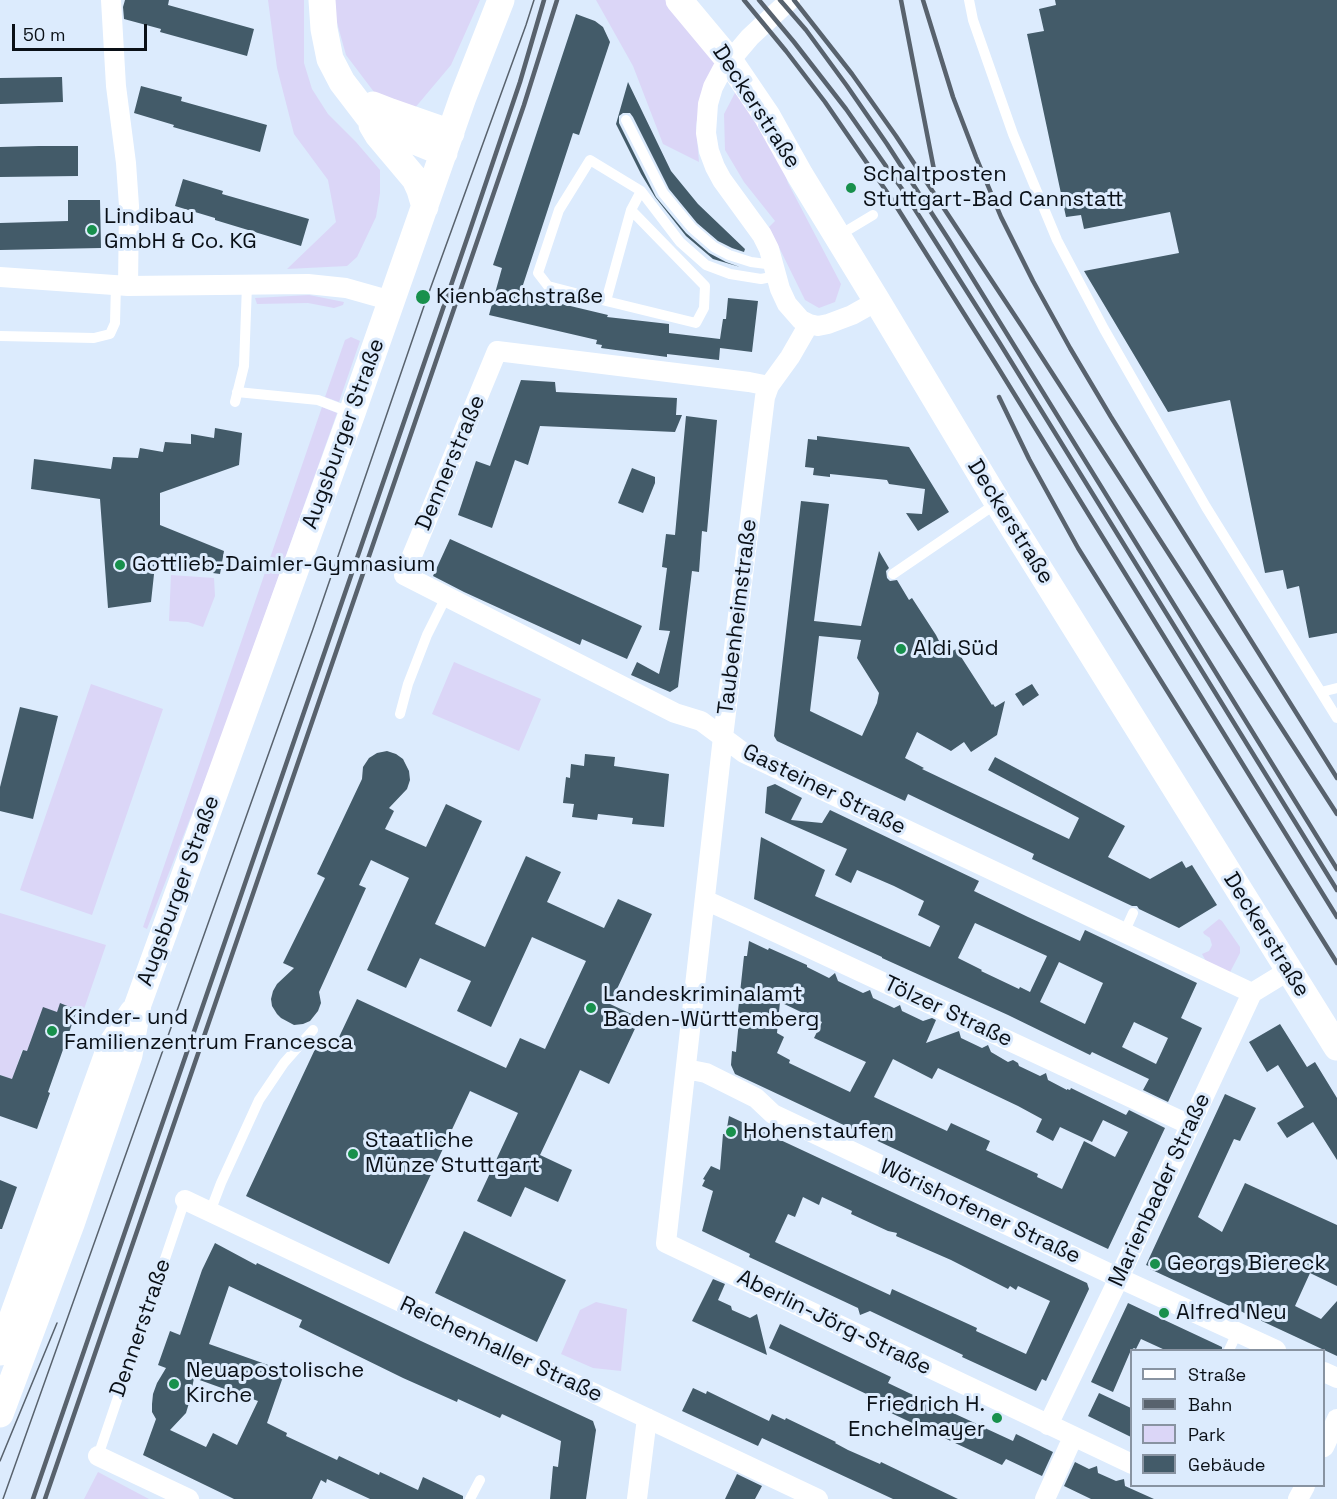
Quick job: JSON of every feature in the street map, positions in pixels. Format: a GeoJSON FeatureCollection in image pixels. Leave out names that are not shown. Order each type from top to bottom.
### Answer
{"type":"FeatureCollection","features":[{"type":"Feature","properties":{"kind":"main road"},"geometry":{"type":"LineString","coordinates":[[322,0],[324,29],[330,59],[342,82],[378,135],[415,179],[425,207]]}},
{"type":"Feature","properties":{"kind":"main road","name":"Augsburger Straße"},"geometry":{"type":"LineString","coordinates":[[0,1414],[71,1224],[129,1054],[138,1004],[352,413],[463,97],[501,0]]}},
{"type":"Feature","properties":{"kind":"main road","name":"Deckerstraße"},"geometry":{"type":"LineString","coordinates":[[686,8],[729,60],[767,116],[800,175],[998,503],[1337,1047]]}},
{"type":"Feature","properties":{"kind":"main road"},"geometry":{"type":"LineString","coordinates":[[361,107],[400,135],[448,142]]}},
{"type":"Feature","properties":{"kind":"main road","name":"Augsburger Straße"},"geometry":{"type":"LineString","coordinates":[[0,1352],[111,1045],[138,1004]]}},
{"type":"Feature","properties":{"kind":"street"},"geometry":{"type":"LineString","coordinates":[[111,0],[116,86],[129,206],[122,285]]}},
{"type":"Feature","properties":{"kind":"street"},"geometry":{"type":"LineString","coordinates":[[790,0],[750,37],[722,70],[710,96],[706,118],[709,151],[722,180],[762,235],[769,249],[780,289],[787,304],[801,320],[818,326],[828,324],[852,315],[877,301]]}},
{"type":"Feature","properties":{"kind":"street"},"geometry":{"type":"LineString","coordinates":[[0,277],[122,285],[308,284],[346,288],[392,301]]}},
{"type":"Feature","properties":{"kind":"street"},"geometry":{"type":"LineString","coordinates":[[769,386],[790,357],[808,324]]}},
{"type":"Feature","properties":{"kind":"street","name":"Dennerstraße"},"geometry":{"type":"LineString","coordinates":[[404,575],[498,351],[769,386]]}},
{"type":"Feature","properties":{"kind":"street","name":"Taubenheimstraße"},"geometry":{"type":"LineString","coordinates":[[666,1242],[723,737],[765,397],[769,386]]}},
{"type":"Feature","properties":{"kind":"street","name":"Gasteiner Straße"},"geometry":{"type":"LineString","coordinates":[[404,575],[675,714],[701,721],[744,753],[1252,993]]}},
{"type":"Feature","properties":{"kind":"street","name":"Tölzer Straße"},"geometry":{"type":"LineString","coordinates":[[705,900],[1190,1125]]}},
{"type":"Feature","properties":{"kind":"street"},"geometry":{"type":"LineString","coordinates":[[1252,993],[1288,970]]}},
{"type":"Feature","properties":{"kind":"street","name":"Marienbader Straße"},"geometry":{"type":"LineString","coordinates":[[1048,1425],[1252,993]]}},
{"type":"Feature","properties":{"kind":"street","name":"Wörishofener Straße"},"geometry":{"type":"LineString","coordinates":[[687,1069],[706,1073],[756,1098],[773,1114],[1119,1278],[1233,1341],[1271,1349]]}},
{"type":"Feature","properties":{"kind":"street","name":"Reichenhaller Straße"},"geometry":{"type":"LineString","coordinates":[[184,1200],[818,1499]]}},
{"type":"Feature","properties":{"kind":"street","name":"Aberlin-Jörg-Straße"},"geometry":{"type":"LineString","coordinates":[[666,1242],[1130,1464]]}},
{"type":"Feature","properties":{"kind":"street"},"geometry":{"type":"LineString","coordinates":[[637,1499],[647,1418]]}},
{"type":"Feature","properties":{"kind":"street"},"geometry":{"type":"LineString","coordinates":[[1325,1443],[1337,1419]]}},
{"type":"Feature","properties":{"kind":"street"},"geometry":{"type":"LineString","coordinates":[[1045,1499],[1073,1437]]}},
{"type":"Feature","properties":{"kind":"street"},"geometry":{"type":"LineString","coordinates":[[98,1456],[189,1499]]}},
{"type":"Feature","properties":{"kind":"lane"},"geometry":{"type":"LineString","coordinates":[[969,0],[1013,134],[1057,240],[1104,329],[1206,507],[1337,718]]}},
{"type":"Feature","properties":{"kind":"lane"},"geometry":{"type":"LineString","coordinates":[[626,120],[663,193],[692,228],[714,247],[729,255],[775,271]]}},
{"type":"Feature","properties":{"kind":"lane"},"geometry":{"type":"LineString","coordinates":[[631,210],[705,286],[704,308],[696,322],[548,286],[538,273],[559,210],[590,160],[641,191],[680,242],[706,265],[730,274],[761,279],[775,271]]}},
{"type":"Feature","properties":{"kind":"lane"},"geometry":{"type":"LineString","coordinates":[[606,301],[631,210],[641,191]]}},
{"type":"Feature","properties":{"kind":"lane"},"geometry":{"type":"LineString","coordinates":[[838,236],[873,215]]}},
{"type":"Feature","properties":{"kind":"lane"},"geometry":{"type":"LineString","coordinates":[[0,336],[94,338],[110,334],[115,323],[122,285]]}},
{"type":"Feature","properties":{"kind":"lane"},"geometry":{"type":"LineString","coordinates":[[247,285],[244,366],[236,397],[318,400],[352,413]]}},
{"type":"Feature","properties":{"kind":"lane"},"geometry":{"type":"LineString","coordinates":[[893,574],[998,503]]}},
{"type":"Feature","properties":{"kind":"lane"},"geometry":{"type":"LineString","coordinates":[[400,714],[408,684],[423,645],[446,597]]}},
{"type":"Feature","properties":{"kind":"lane"},"geometry":{"type":"LineString","coordinates":[[1321,692],[1337,688]]}},
{"type":"Feature","properties":{"kind":"lane"},"geometry":{"type":"LineString","coordinates":[[1124,933],[1133,913]]}},
{"type":"Feature","properties":{"kind":"lane"},"geometry":{"type":"LineString","coordinates":[[210,1212],[259,1100],[313,1030]]}},
{"type":"Feature","properties":{"kind":"lane","name":"Dennerstraße"},"geometry":{"type":"LineString","coordinates":[[98,1456],[184,1200]]}},
{"type":"Feature","properties":{"kind":"lane"},"geometry":{"type":"LineString","coordinates":[[470,1499],[480,1480]]}},
{"type":"Feature","properties":{"kind":"green space"},"geometry":{"type":"Polygon","coordinates":[[[268,0],[304,0],[304,63],[312,89],[328,114],[380,170],[380,193],[376,217],[357,257],[347,266],[287,269],[336,222],[328,180],[294,134],[277,68],[268,0]]]}},
{"type":"Feature","properties":{"kind":"green space"},"geometry":{"type":"Polygon","coordinates":[[[334,0],[480,0],[451,65],[414,109],[374,92],[346,55],[334,12],[334,0]]]}},
{"type":"Feature","properties":{"kind":"green space"},"geometry":{"type":"Polygon","coordinates":[[[596,0],[670,0],[718,58],[703,87],[696,126],[699,162],[663,144],[633,66],[596,0]]]}},
{"type":"Feature","properties":{"kind":"green space"},"geometry":{"type":"Polygon","coordinates":[[[737,89],[777,151],[788,183],[841,284],[835,302],[819,308],[805,300],[769,227],[775,221],[744,182],[725,150],[724,114],[737,89]]]}},
{"type":"Feature","properties":{"kind":"green space"},"geometry":{"type":"Polygon","coordinates":[[[309,295],[344,302],[343,305],[334,308],[308,303],[257,304],[255,298],[309,295]]]}},
{"type":"Feature","properties":{"kind":"green space"},"geometry":{"type":"Polygon","coordinates":[[[351,337],[360,341],[339,402],[325,397],[345,340],[351,337]]]}},
{"type":"Feature","properties":{"kind":"green space"},"geometry":{"type":"Polygon","coordinates":[[[322,407],[337,413],[216,752],[147,929],[143,927],[322,407]]]}},
{"type":"Feature","properties":{"kind":"green space"},"geometry":{"type":"Polygon","coordinates":[[[171,575],[214,578],[215,596],[203,627],[188,622],[169,621],[171,575]]]}},
{"type":"Feature","properties":{"kind":"green space"},"geometry":{"type":"Polygon","coordinates":[[[454,662],[541,699],[519,751],[432,714],[454,662]]]}},
{"type":"Feature","properties":{"kind":"green space"},"geometry":{"type":"Polygon","coordinates":[[[91,684],[163,709],[92,915],[20,890],[91,684]]]}},
{"type":"Feature","properties":{"kind":"green space"},"geometry":{"type":"Polygon","coordinates":[[[0,913],[106,945],[83,1012],[61,1004],[57,1013],[27,1051],[22,1050],[17,1066],[28,1085],[0,1075],[0,913]]]}},
{"type":"Feature","properties":{"kind":"green space"},"geometry":{"type":"Polygon","coordinates":[[[1219,919],[1240,947],[1240,953],[1229,974],[1207,963],[1202,954],[1209,951],[1212,945],[1210,938],[1203,932],[1219,919]]]}},
{"type":"Feature","properties":{"kind":"green space"},"geometry":{"type":"Polygon","coordinates":[[[596,1302],[627,1309],[621,1371],[593,1368],[561,1354],[580,1310],[596,1302]]]}},
{"type":"Feature","properties":{"kind":"green space"},"geometry":{"type":"Polygon","coordinates":[[[98,1472],[149,1499],[84,1499],[98,1472]]]}},
{"type":"Feature","properties":{"kind":"building"},"geometry":{"type":"Polygon","coordinates":[[[125,0],[169,0],[168,5],[254,29],[247,56],[160,32],[161,29],[124,19],[125,0]]]}},
{"type":"Feature","properties":{"kind":"building"},"geometry":{"type":"Polygon","coordinates":[[[1055,0],[1337,0],[1337,633],[1309,638],[1299,586],[1287,589],[1283,570],[1265,573],[1230,400],[1168,412],[1084,271],[1179,253],[1170,212],[1084,229],[1081,215],[1066,217],[1027,34],[1044,31],[1039,9],[1056,5],[1055,0]]]}},
{"type":"Feature","properties":{"kind":"building"},"geometry":{"type":"Polygon","coordinates":[[[576,14],[595,21],[603,27],[610,42],[579,135],[573,133],[520,294],[608,315],[607,317],[669,324],[669,333],[720,339],[723,319],[726,319],[728,298],[758,301],[752,352],[720,348],[719,360],[667,354],[667,357],[601,348],[602,345],[596,344],[597,340],[489,315],[502,268],[493,265],[576,14]]]}},
{"type":"Feature","properties":{"kind":"building"},"geometry":{"type":"Polygon","coordinates":[[[62,77],[63,102],[0,104],[0,78],[62,77]]]}},
{"type":"Feature","properties":{"kind":"building"},"geometry":{"type":"Polygon","coordinates":[[[628,82],[671,171],[698,204],[745,249],[744,252],[718,241],[697,223],[669,189],[633,117],[630,113],[623,113],[619,116],[619,123],[656,197],[686,233],[709,253],[740,267],[713,259],[686,236],[655,197],[641,174],[616,124],[628,82]]]}},
{"type":"Feature","properties":{"kind":"building"},"geometry":{"type":"Polygon","coordinates":[[[141,86],[182,97],[181,101],[267,125],[260,152],[173,127],[174,125],[134,113],[141,86]]]}},
{"type":"Feature","properties":{"kind":"building"},"geometry":{"type":"Polygon","coordinates":[[[78,146],[78,176],[0,177],[0,147],[78,146]]]}},
{"type":"Feature","properties":{"kind":"building"},"geometry":{"type":"Polygon","coordinates":[[[183,179],[223,191],[222,194],[309,219],[301,246],[175,206],[183,179]]]}},
{"type":"Feature","properties":{"kind":"building"},"geometry":{"type":"Polygon","coordinates":[[[68,200],[100,200],[101,248],[0,250],[0,223],[68,221],[68,200]]]}},
{"type":"Feature","properties":{"kind":"building"},"geometry":{"type":"Polygon","coordinates":[[[521,380],[555,382],[556,392],[677,398],[676,415],[682,415],[675,432],[540,426],[528,465],[515,460],[492,528],[458,515],[476,461],[490,466],[521,380]]]}},
{"type":"Feature","properties":{"kind":"building"},"geometry":{"type":"Polygon","coordinates":[[[686,416],[717,420],[707,532],[702,531],[699,572],[692,571],[678,687],[670,692],[631,675],[637,662],[659,674],[670,631],[659,630],[667,568],[662,567],[666,534],[675,535],[686,416]]]}},
{"type":"Feature","properties":{"kind":"building"},"geometry":{"type":"Polygon","coordinates":[[[215,428],[242,433],[239,465],[160,493],[160,525],[224,551],[220,574],[155,565],[151,602],[108,608],[100,499],[31,489],[34,459],[111,469],[113,457],[138,458],[140,448],[163,452],[165,442],[191,444],[191,434],[214,438],[215,428]]]}},
{"type":"Feature","properties":{"kind":"building"},"geometry":{"type":"Polygon","coordinates":[[[817,436],[909,447],[949,512],[918,531],[906,513],[922,514],[925,489],[889,484],[887,480],[830,474],[830,477],[813,475],[814,468],[805,467],[808,439],[817,440],[817,436]]]}},
{"type":"Feature","properties":{"kind":"building"},"geometry":{"type":"Polygon","coordinates":[[[632,468],[655,477],[655,483],[643,513],[618,503],[632,468]]]}},
{"type":"Feature","properties":{"kind":"building"},"geometry":{"type":"Polygon","coordinates":[[[801,501],[829,504],[814,621],[861,626],[879,551],[889,568],[886,571],[887,578],[890,581],[897,580],[909,600],[912,598],[945,653],[956,649],[992,705],[995,707],[1005,701],[997,735],[971,752],[964,742],[951,751],[917,732],[905,758],[924,768],[922,769],[1069,839],[1079,818],[988,770],[995,757],[1125,826],[1108,857],[1150,879],[1182,861],[1186,868],[1192,865],[1217,905],[1179,928],[1137,906],[1132,906],[1032,859],[1034,854],[908,794],[905,801],[777,741],[774,736],[801,501]],[[819,636],[810,711],[862,736],[877,703],[879,693],[857,658],[861,640],[819,636]]]}},
{"type":"Feature","properties":{"kind":"building"},"geometry":{"type":"Polygon","coordinates":[[[450,539],[642,626],[627,659],[582,639],[580,645],[433,576],[450,539]]]}},
{"type":"Feature","properties":{"kind":"building"},"geometry":{"type":"Polygon","coordinates":[[[1032,684],[1039,695],[1023,706],[1015,694],[1032,684]]]}},
{"type":"Feature","properties":{"kind":"building"},"geometry":{"type":"Polygon","coordinates":[[[20,707],[58,716],[33,819],[0,811],[0,787],[20,707]]]}},
{"type":"Feature","properties":{"kind":"building"},"geometry":{"type":"Polygon","coordinates":[[[387,751],[403,759],[409,771],[410,780],[407,789],[389,808],[394,811],[385,829],[426,847],[446,804],[482,821],[435,924],[485,947],[526,856],[561,872],[547,902],[604,928],[618,899],[652,914],[610,1004],[640,1018],[609,1084],[580,1070],[540,1155],[572,1170],[558,1202],[525,1187],[511,1217],[477,1201],[518,1113],[470,1091],[389,1264],[246,1196],[317,1045],[332,1052],[357,999],[506,1068],[520,1038],[545,1049],[586,961],[532,937],[491,1027],[457,1011],[471,981],[420,958],[406,988],[367,970],[409,878],[371,860],[359,885],[366,888],[319,992],[321,1003],[318,1011],[310,1021],[294,1025],[277,1014],[272,1006],[273,991],[294,968],[283,963],[325,878],[317,874],[362,779],[363,767],[369,758],[387,751]]]}},
{"type":"Feature","properties":{"kind":"building"},"geometry":{"type":"Polygon","coordinates":[[[585,754],[615,757],[614,766],[669,774],[664,827],[632,824],[633,818],[598,814],[597,820],[572,817],[574,804],[563,803],[566,777],[570,778],[571,764],[584,766],[585,754]]]}},
{"type":"Feature","properties":{"kind":"building"},"geometry":{"type":"Polygon","coordinates":[[[775,784],[802,798],[791,820],[822,823],[830,810],[979,881],[974,891],[1028,917],[1080,941],[1085,930],[1197,983],[1181,1018],[1202,1028],[1168,1102],[1143,1090],[1149,1079],[1092,1052],[1090,1055],[754,899],[761,837],[825,870],[815,896],[930,947],[940,926],[918,915],[924,901],[894,886],[857,870],[851,883],[835,875],[847,849],[765,813],[767,787],[775,784]],[[975,923],[958,958],[1019,989],[1020,987],[1030,992],[1047,956],[975,923]],[[1059,962],[1040,1002],[1085,1024],[1103,983],[1059,962]],[[1134,1022],[1122,1047],[1156,1064],[1168,1038],[1134,1022]]]}},
{"type":"Feature","properties":{"kind":"building"},"geometry":{"type":"Polygon","coordinates":[[[749,941],[807,965],[829,978],[835,973],[838,981],[863,993],[870,990],[873,998],[894,1008],[900,1005],[902,1011],[923,1021],[932,1018],[936,1020],[926,1043],[959,1031],[961,1038],[982,1048],[988,1045],[991,1052],[1008,1062],[1013,1060],[1019,1066],[1040,1076],[1046,1073],[1048,1080],[1067,1090],[1071,1088],[1126,1115],[1129,1110],[1165,1128],[1108,1249],[735,1074],[731,1065],[732,1051],[736,1052],[744,956],[747,956],[749,941]],[[780,1002],[777,1033],[784,1037],[777,1053],[790,1060],[789,1063],[850,1092],[866,1062],[814,1038],[822,1022],[780,1002]],[[893,1059],[874,1097],[947,1131],[951,1123],[990,1141],[986,1150],[1038,1174],[1037,1177],[1062,1189],[1084,1141],[1115,1157],[1128,1132],[1103,1120],[1092,1142],[1060,1127],[1053,1141],[1036,1132],[1042,1119],[1018,1106],[938,1068],[932,1079],[893,1059]]]}},
{"type":"Feature","properties":{"kind":"building"},"geometry":{"type":"Polygon","coordinates":[[[60,1003],[77,1010],[37,1129],[0,1116],[0,1075],[12,1079],[23,1050],[27,1051],[43,1007],[57,1012],[60,1003]]]}},
{"type":"Feature","properties":{"kind":"building"},"geometry":{"type":"Polygon","coordinates":[[[1280,1024],[1307,1067],[1315,1062],[1337,1098],[1337,1160],[1313,1122],[1287,1138],[1277,1123],[1304,1107],[1278,1065],[1267,1072],[1249,1042],[1280,1024]]]}},
{"type":"Feature","properties":{"kind":"building"},"geometry":{"type":"Polygon","coordinates":[[[1225,1094],[1256,1108],[1240,1141],[1234,1139],[1198,1217],[1222,1232],[1245,1183],[1337,1225],[1337,1286],[1310,1273],[1295,1306],[1321,1319],[1337,1301],[1337,1356],[1150,1269],[1151,1267],[1146,1265],[1225,1094]]]}},
{"type":"Feature","properties":{"kind":"building"},"geometry":{"type":"Polygon","coordinates":[[[729,1116],[1087,1283],[1089,1289],[1046,1381],[1042,1379],[1036,1391],[870,1311],[860,1315],[858,1308],[749,1257],[750,1254],[702,1231],[713,1191],[702,1186],[705,1180],[703,1179],[711,1166],[720,1170],[723,1134],[726,1134],[729,1116]],[[803,1197],[795,1217],[788,1214],[775,1242],[890,1295],[892,1289],[977,1328],[976,1331],[1026,1354],[1050,1301],[1018,1286],[1016,1290],[1010,1286],[1008,1289],[951,1260],[896,1236],[897,1233],[851,1214],[852,1211],[822,1197],[819,1205],[803,1197]]]}},
{"type":"Feature","properties":{"kind":"building"},"geometry":{"type":"Polygon","coordinates":[[[0,1180],[17,1187],[2,1229],[0,1229],[0,1180]]]}},
{"type":"Feature","properties":{"kind":"building"},"geometry":{"type":"Polygon","coordinates":[[[464,1231],[566,1280],[537,1342],[435,1293],[464,1231]]]}},
{"type":"Feature","properties":{"kind":"building"},"geometry":{"type":"Polygon","coordinates":[[[215,1243],[256,1265],[257,1263],[593,1421],[596,1430],[586,1499],[550,1499],[553,1466],[558,1467],[561,1441],[502,1414],[500,1418],[403,1378],[299,1327],[302,1320],[229,1286],[209,1344],[285,1371],[267,1423],[287,1433],[286,1436],[337,1460],[339,1456],[418,1490],[423,1477],[463,1496],[463,1499],[370,1499],[327,1479],[326,1483],[321,1480],[312,1499],[234,1499],[143,1455],[156,1419],[152,1412],[153,1394],[166,1368],[158,1365],[170,1331],[180,1335],[202,1270],[215,1243]],[[194,1378],[186,1413],[170,1430],[206,1447],[213,1433],[237,1445],[258,1401],[194,1378]]]}},
{"type":"Feature","properties":{"kind":"building"},"geometry":{"type":"Polygon","coordinates":[[[713,1279],[725,1284],[718,1300],[731,1306],[732,1310],[750,1318],[757,1314],[767,1355],[692,1321],[713,1279]]]}},
{"type":"Feature","properties":{"kind":"building"},"geometry":{"type":"Polygon","coordinates":[[[1128,1303],[1222,1347],[1222,1349],[1163,1349],[1141,1339],[1136,1349],[1130,1349],[1113,1392],[1091,1382],[1128,1303]]]}},
{"type":"Feature","properties":{"kind":"building"},"geometry":{"type":"Polygon","coordinates":[[[780,1324],[891,1377],[888,1383],[930,1403],[937,1399],[940,1407],[977,1424],[984,1422],[987,1429],[1013,1441],[1016,1434],[1053,1452],[1042,1476],[1006,1459],[1002,1465],[891,1413],[894,1407],[769,1348],[780,1324]]]}},
{"type":"Feature","properties":{"kind":"building"},"geometry":{"type":"Polygon","coordinates":[[[693,1388],[706,1394],[707,1391],[769,1421],[772,1414],[785,1420],[786,1418],[848,1450],[880,1464],[881,1462],[958,1499],[893,1499],[762,1438],[758,1446],[682,1411],[693,1388]]]}},
{"type":"Feature","properties":{"kind":"building"},"geometry":{"type":"Polygon","coordinates":[[[1099,1393],[1130,1408],[1130,1437],[1088,1416],[1099,1393]]]}},
{"type":"Feature","properties":{"kind":"building"},"geometry":{"type":"Polygon","coordinates":[[[1075,1462],[1089,1469],[1097,1466],[1098,1473],[1116,1481],[1124,1479],[1125,1486],[1154,1499],[1091,1499],[1064,1486],[1075,1462]]]}},
{"type":"Feature","properties":{"kind":"building"},"geometry":{"type":"Polygon","coordinates":[[[737,1474],[762,1486],[755,1499],[725,1499],[737,1474]]]}},
{"type":"Feature","properties":{"kind":"tram line"},"geometry":{"type":"LineString","coordinates":[[3,1499],[534,0]]}},
{"type":"Feature","properties":{"kind":"tram line"},"geometry":{"type":"LineString","coordinates":[[0,1461],[57,1323]]}},
{"type":"Feature","properties":{"kind":"railway"},"geometry":{"type":"LineString","coordinates":[[33,1499],[469,233],[520,82],[544,0]]}},
{"type":"Feature","properties":{"kind":"railway"},"geometry":{"type":"LineString","coordinates":[[45,1499],[524,105],[557,0]]}},
{"type":"Feature","properties":{"kind":"railway"},"geometry":{"type":"LineString","coordinates":[[744,0],[825,102],[891,198],[1337,917]]}},
{"type":"Feature","properties":{"kind":"railway"},"geometry":{"type":"LineString","coordinates":[[759,0],[846,109],[902,189],[1337,890]]}},
{"type":"Feature","properties":{"kind":"railway"},"geometry":{"type":"LineString","coordinates":[[780,0],[806,30],[847,86],[949,240],[1337,869]]}},
{"type":"Feature","properties":{"kind":"railway"},"geometry":{"type":"LineString","coordinates":[[794,0],[852,74],[896,136],[1337,814]]}},
{"type":"Feature","properties":{"kind":"railway"},"geometry":{"type":"LineString","coordinates":[[901,0],[936,180]]}},
{"type":"Feature","properties":{"kind":"railway"},"geometry":{"type":"LineString","coordinates":[[923,0],[953,97],[976,157],[1001,217],[1033,281],[1111,417],[1337,778]]}},
{"type":"Feature","properties":{"kind":"railway"},"geometry":{"type":"LineString","coordinates":[[999,397],[1029,459],[1078,548],[1337,963]]}},
{"type":"Feature","properties":{"kind":"place","name":"Schaltposten Stuttgart-Bad Cannstatt"},"geometry":{"type":"Point","coordinates":[851,188]}},
{"type":"Feature","properties":{"kind":"place","name":"Lindibau GmbH & Co. KG"},"geometry":{"type":"Point","coordinates":[92,230]}},
{"type":"Feature","properties":{"kind":"place","name":"Kienbachstraße"},"geometry":{"type":"Point","coordinates":[423,297]}},
{"type":"Feature","properties":{"kind":"place","name":"Gottlieb-Daimler-Gymnasium"},"geometry":{"type":"Point","coordinates":[120,565]}},
{"type":"Feature","properties":{"kind":"place","name":"Aldi Süd"},"geometry":{"type":"Point","coordinates":[901,649]}},
{"type":"Feature","properties":{"kind":"place","name":"Landeskriminalamt Baden-Württemberg"},"geometry":{"type":"Point","coordinates":[591,1008]}},
{"type":"Feature","properties":{"kind":"place","name":"Kinder- und Familienzentrum Francesca"},"geometry":{"type":"Point","coordinates":[52,1031]}},
{"type":"Feature","properties":{"kind":"place","name":"Hohenstaufen"},"geometry":{"type":"Point","coordinates":[731,1132]}},
{"type":"Feature","properties":{"kind":"place","name":"Staatliche Münze Stuttgart"},"geometry":{"type":"Point","coordinates":[353,1154]}},
{"type":"Feature","properties":{"kind":"place","name":"Georgs Biereck"},"geometry":{"type":"Point","coordinates":[1155,1264]}},
{"type":"Feature","properties":{"kind":"place","name":"Alfred Neu"},"geometry":{"type":"Point","coordinates":[1164,1313]}},
{"type":"Feature","properties":{"kind":"place","name":"Neuapostolische Kirche"},"geometry":{"type":"Point","coordinates":[174,1384]}},
{"type":"Feature","properties":{"kind":"place","name":"Friedrich H. Enchelmayer"},"geometry":{"type":"Point","coordinates":[997,1418]}}]}
